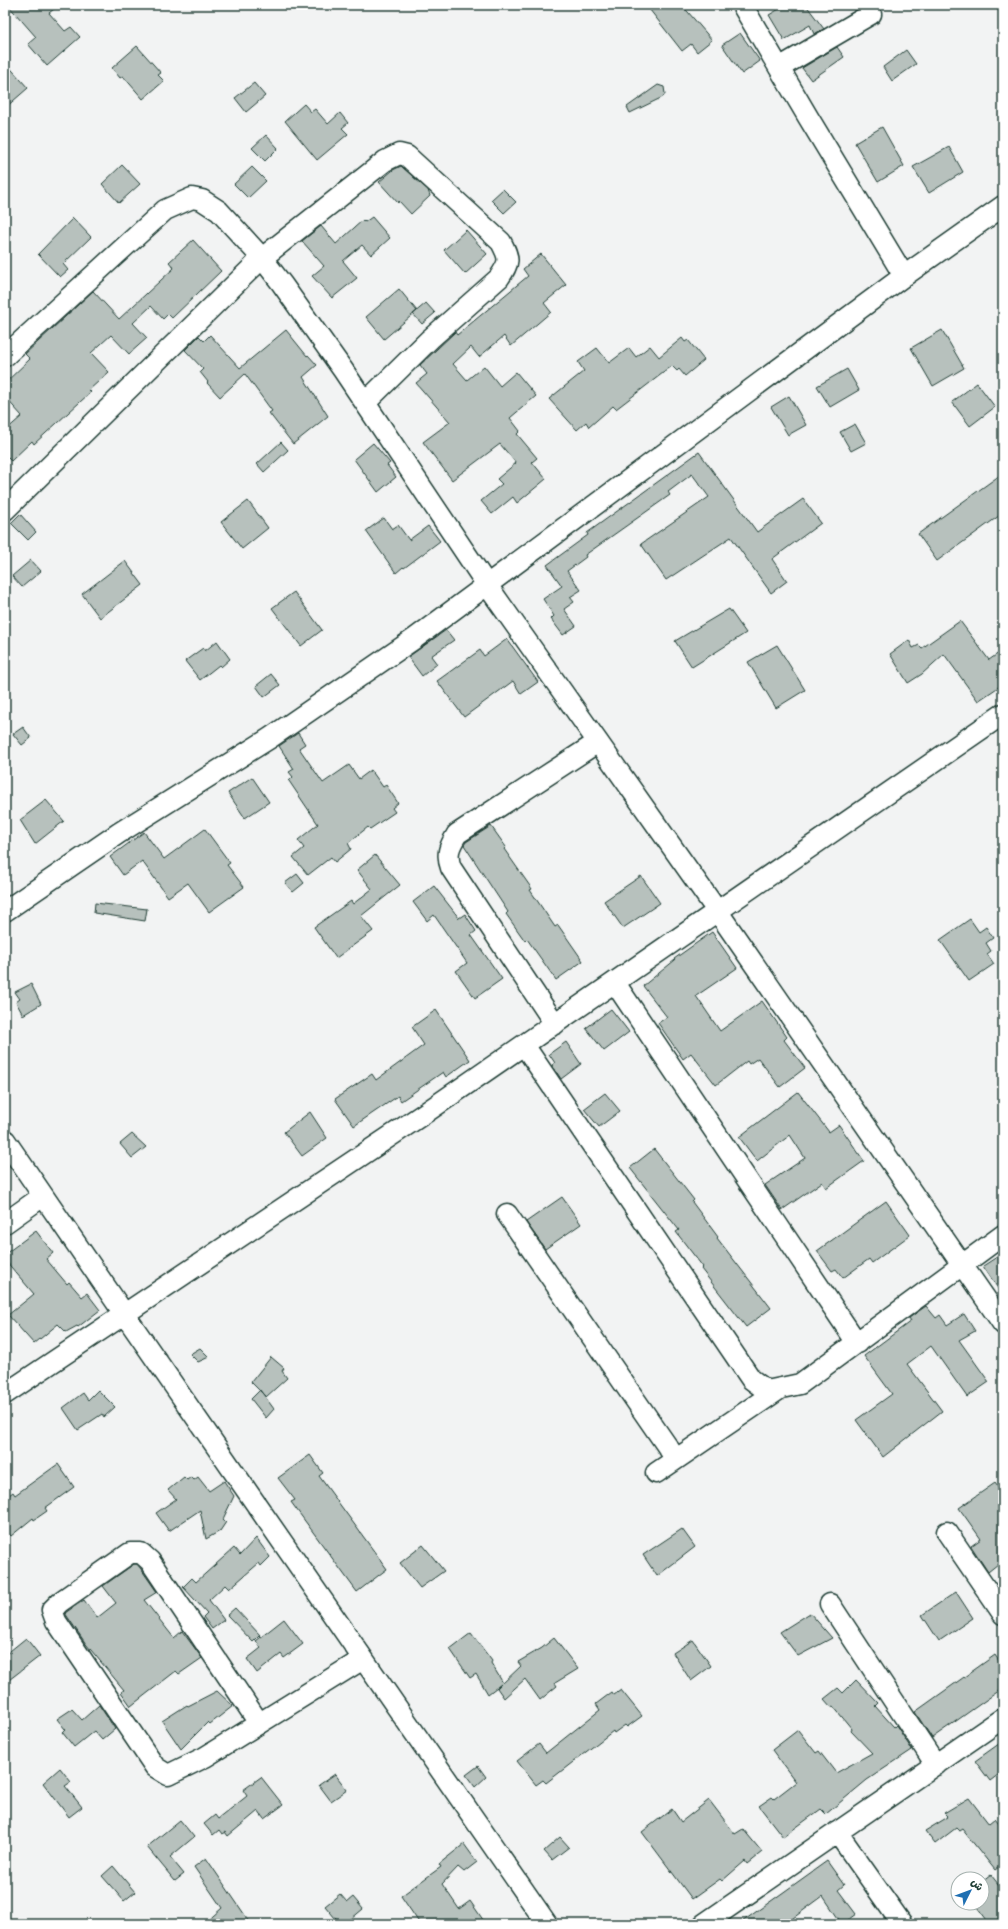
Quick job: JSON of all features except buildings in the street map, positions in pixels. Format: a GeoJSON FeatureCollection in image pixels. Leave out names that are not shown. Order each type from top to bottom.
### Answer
{"type":"FeatureCollection","features":[{"type":"Feature","properties":{"kind":"street"},"geometry":{"type":"LineString","coordinates":[[742,5],[904,276]]}},
{"type":"Feature","properties":{"kind":"street"},"geometry":{"type":"LineString","coordinates":[[779,68],[871,14]]}},
{"type":"Feature","properties":{"kind":"street"},"geometry":{"type":"LineString","coordinates":[[5,510],[262,258],[385,161],[399,154],[407,156],[501,242],[508,255],[507,266],[499,278],[430,339],[365,403]]}},
{"type":"Feature","properties":{"kind":"street"},"geometry":{"type":"LineString","coordinates":[[5,356],[164,210],[192,198],[202,200],[218,211],[262,258],[282,284],[365,403],[487,585],[718,912],[1003,1324]]}},
{"type":"Feature","properties":{"kind":"street"},"geometry":{"type":"LineString","coordinates":[[5,911],[119,833],[270,738],[414,639],[904,276],[1003,206]]}},
{"type":"Feature","properties":{"kind":"street"},"geometry":{"type":"LineString","coordinates":[[5,1394],[125,1316],[555,1024],[1003,714]]}},
{"type":"Feature","properties":{"kind":"street"},"geometry":{"type":"LineString","coordinates":[[555,1024],[451,868],[447,858],[449,847],[457,834],[598,742]]}},
{"type":"Feature","properties":{"kind":"street"},"geometry":{"type":"LineString","coordinates":[[614,983],[857,1343]]}},
{"type":"Feature","properties":{"kind":"street"},"geometry":{"type":"LineString","coordinates":[[524,1045],[751,1379],[767,1391],[800,1384],[1003,1235]]}},
{"type":"Feature","properties":{"kind":"street"},"geometry":{"type":"LineString","coordinates":[[5,1140],[125,1316],[548,1924]]}},
{"type":"Feature","properties":{"kind":"street"},"geometry":{"type":"LineString","coordinates":[[5,1223],[43,1196]]}},
{"type":"Feature","properties":{"kind":"street"},"geometry":{"type":"LineString","coordinates":[[507,1214],[676,1459]]}},
{"type":"Feature","properties":{"kind":"street"},"geometry":{"type":"LineString","coordinates":[[656,1473],[781,1388]]}},
{"type":"Feature","properties":{"kind":"street"},"geometry":{"type":"LineString","coordinates":[[947,1532],[1003,1614]]}},
{"type":"Feature","properties":{"kind":"street"},"geometry":{"type":"LineString","coordinates":[[258,1723],[150,1561],[141,1553],[130,1554],[60,1602],[52,1610],[56,1620],[155,1767],[168,1775],[205,1757],[363,1659]]}},
{"type":"Feature","properties":{"kind":"street"},"geometry":{"type":"LineString","coordinates":[[830,1604],[936,1765]]}},
{"type":"Feature","properties":{"kind":"street"},"geometry":{"type":"LineString","coordinates":[[704,1924],[1003,1718]]}},
{"type":"Feature","properties":{"kind":"street"},"geometry":{"type":"LineString","coordinates":[[837,1832],[902,1924]]}}]}
